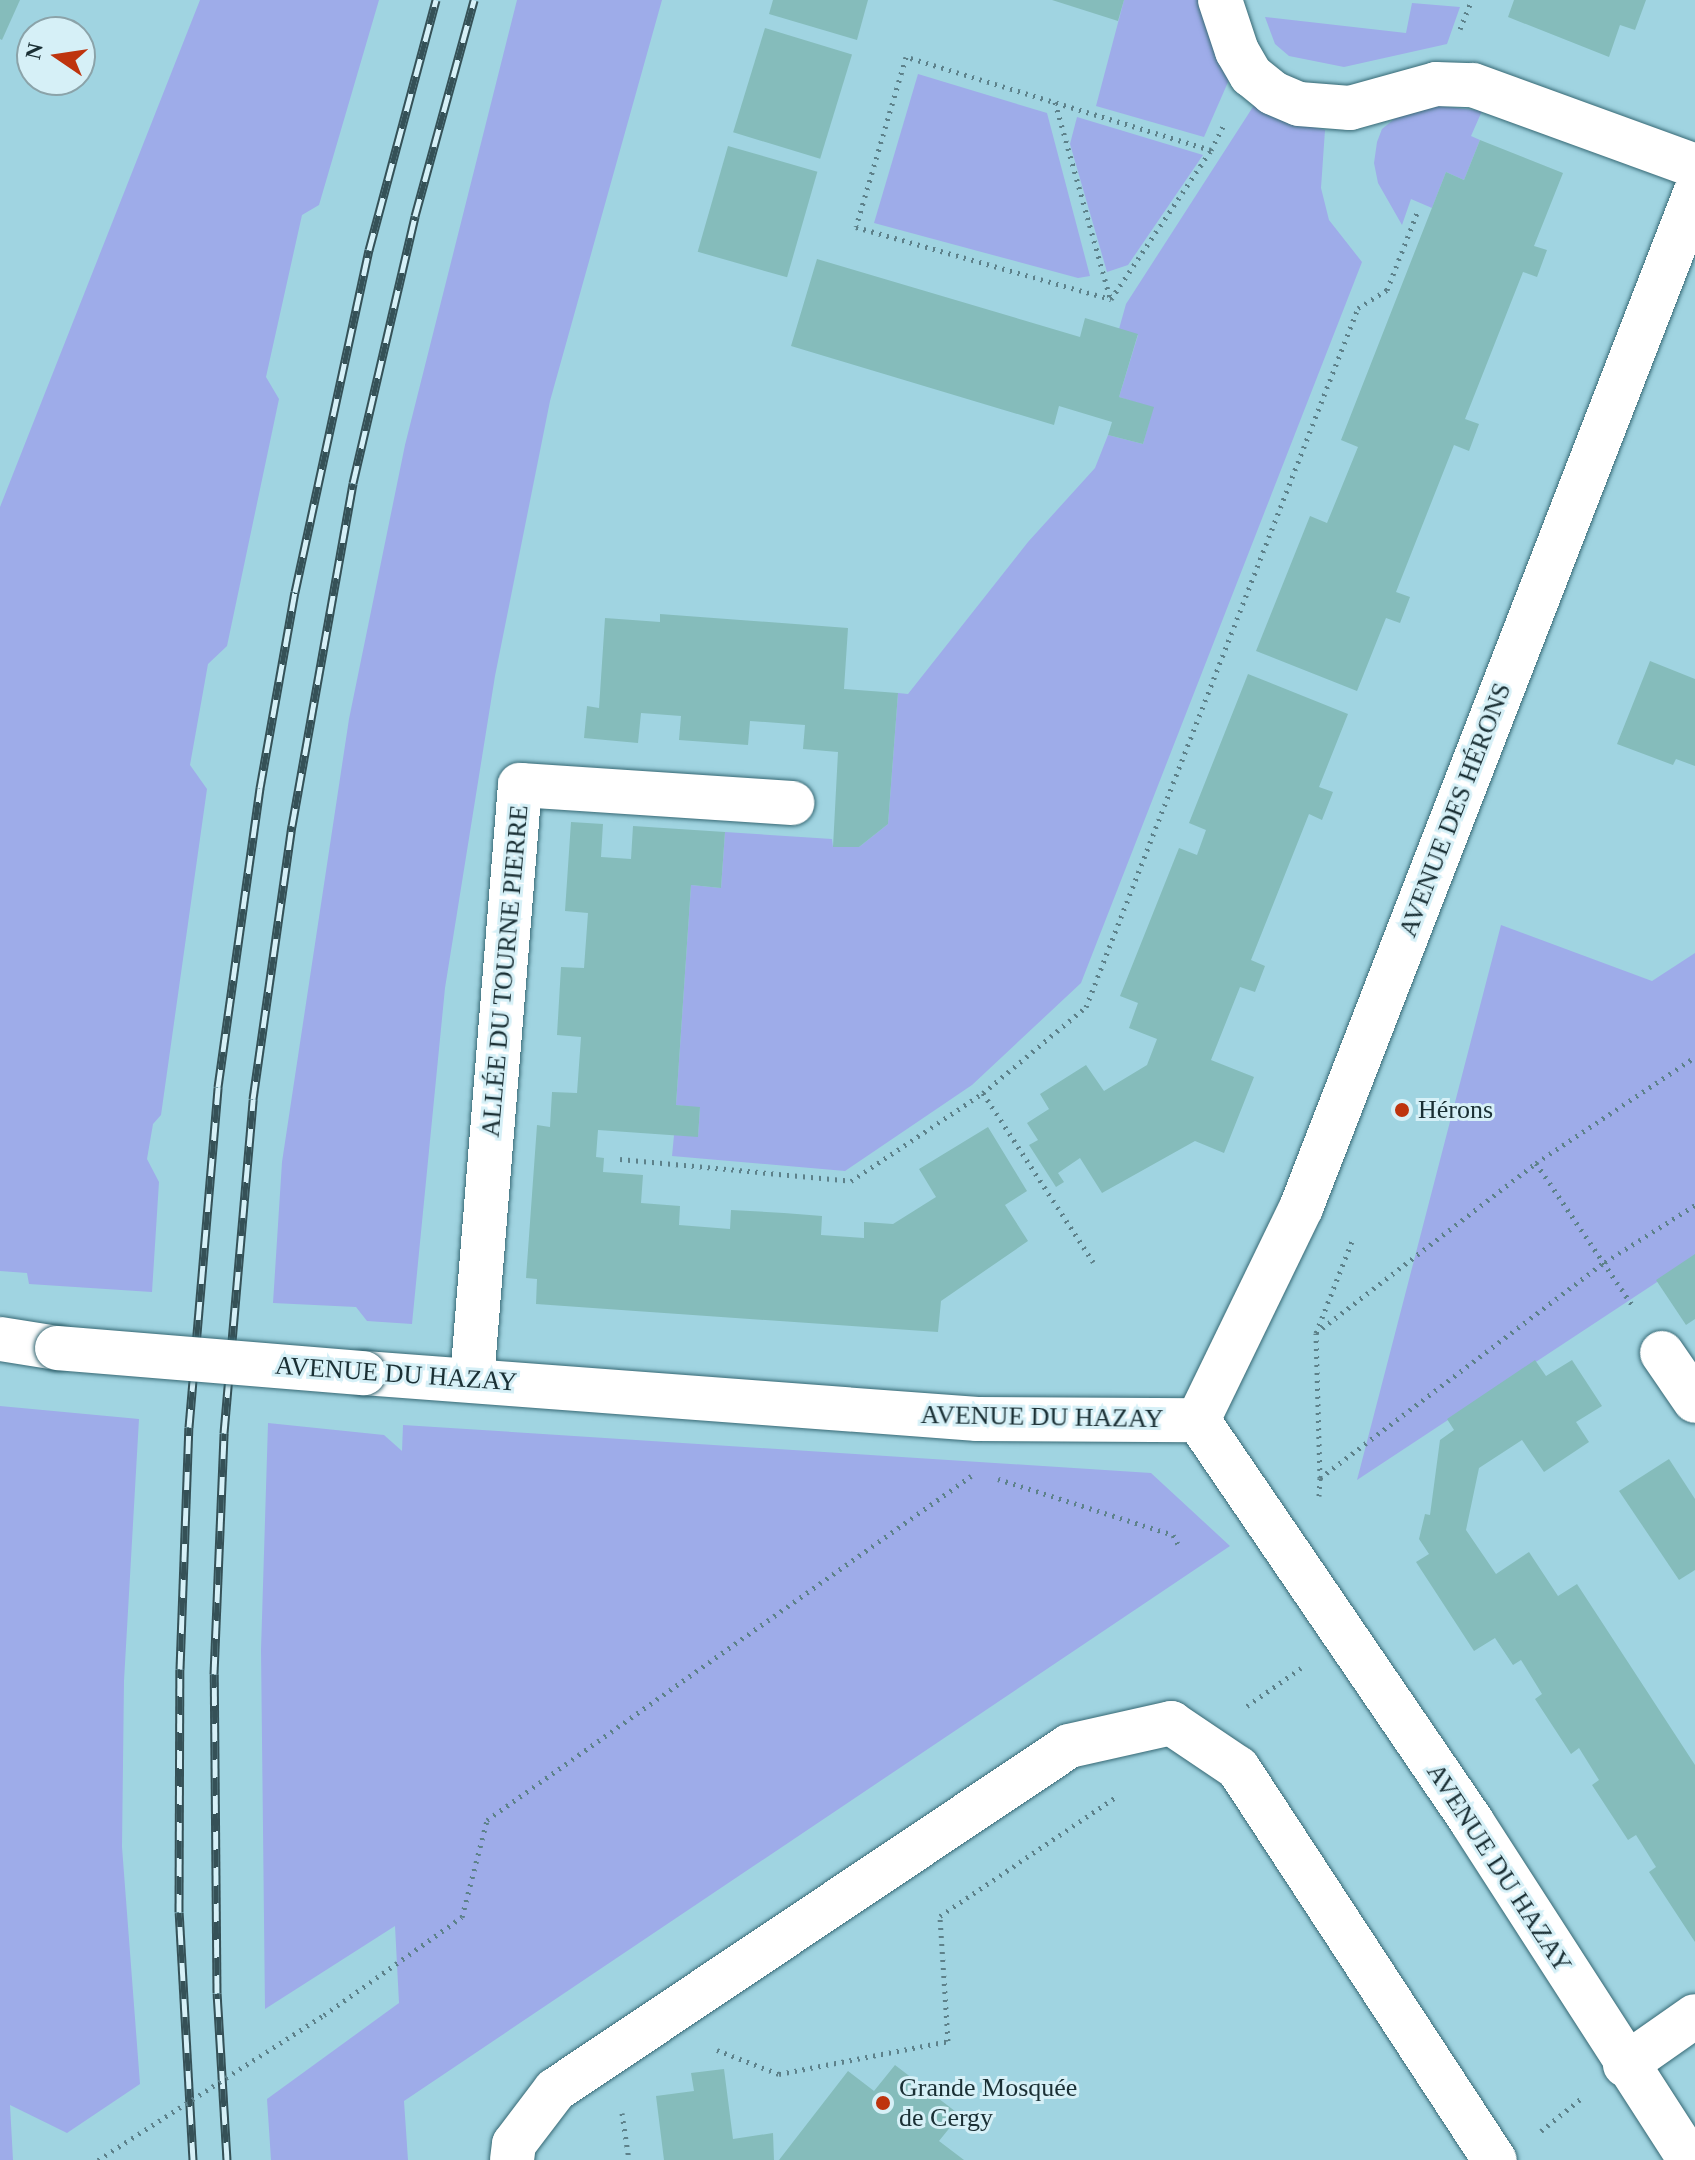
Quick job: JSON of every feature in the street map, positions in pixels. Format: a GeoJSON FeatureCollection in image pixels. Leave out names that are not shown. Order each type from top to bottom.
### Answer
{"type":"FeatureCollection","features":[{"type":"Feature","properties":{"kind":"street"},"geometry":{"type":"LineString","coordinates":[[1220,0],[1237,51],[1251,75],[1273,93],[1325,109],[1350,108],[1436,84],[1473,85],[1695,166]]}},
{"type":"Feature","properties":{"kind":"street","name":"AVENUE DES HÉRONS"},"geometry":{"type":"LineString","coordinates":[[1198,1420],[1301,1208],[1695,193]]}},
{"type":"Feature","properties":{"kind":"street","name":"ALLÉE DU TOURNE PIERRE"},"geometry":{"type":"LineString","coordinates":[[472,1380],[520,785],[792,803]]}},
{"type":"Feature","properties":{"kind":"street","name":"AVENUE DU HAZAY"},"geometry":{"type":"LineString","coordinates":[[0,1339],[57,1348],[977,1419],[1198,1420],[1472,1822],[1625,2065],[1690,2160]]}},
{"type":"Feature","properties":{"kind":"street"},"geometry":{"type":"LineString","coordinates":[[1662,1353],[1695,1401]]}},
{"type":"Feature","properties":{"kind":"street"},"geometry":{"type":"LineString","coordinates":[[512,2160],[514,2144],[555,2090],[1069,1746],[1171,1723],[1200,1739],[1238,1768],[1511,2150]]}},
{"type":"Feature","properties":{"kind":"street"},"geometry":{"type":"LineString","coordinates":[[1625,2065],[1695,2016]]}},
{"type":"Feature","properties":{"kind":"path"},"geometry":{"type":"LineString","coordinates":[[1111,299],[856,227],[906,57],[1211,150]]}},
{"type":"Feature","properties":{"kind":"path"},"geometry":{"type":"LineString","coordinates":[[1111,299],[1211,150],[1251,75]]}},
{"type":"Feature","properties":{"kind":"path"},"geometry":{"type":"LineString","coordinates":[[1055,102],[1111,299]]}},
{"type":"Feature","properties":{"kind":"path"},"geometry":{"type":"LineString","coordinates":[[620,1159],[851,1181],[983,1093],[1086,1007],[1358,308],[1387,290],[1417,213]]}},
{"type":"Feature","properties":{"kind":"path"},"geometry":{"type":"LineString","coordinates":[[1316,1333],[1536,1163],[1695,1057]]}},
{"type":"Feature","properties":{"kind":"path"},"geometry":{"type":"LineString","coordinates":[[983,1093],[1093,1262]]}},
{"type":"Feature","properties":{"kind":"path"},"geometry":{"type":"LineString","coordinates":[[1536,1163],[1605,1262],[1662,1353]]}},
{"type":"Feature","properties":{"kind":"path"},"geometry":{"type":"LineString","coordinates":[[1320,1478],[1605,1262],[1695,1205]]}},
{"type":"Feature","properties":{"kind":"path"},"geometry":{"type":"LineString","coordinates":[[1319,1500],[1316,1333],[1357,1229]]}},
{"type":"Feature","properties":{"kind":"path"},"geometry":{"type":"LineString","coordinates":[[98,2160],[324,2015],[462,1917],[487,1820],[977,1472]]}},
{"type":"Feature","properties":{"kind":"path"},"geometry":{"type":"LineString","coordinates":[[992,1477],[1173,1535],[1178,1544]]}},
{"type":"Feature","properties":{"kind":"path"},"geometry":{"type":"LineString","coordinates":[[1200,1739],[1345,1637]]}},
{"type":"Feature","properties":{"kind":"path"},"geometry":{"type":"LineString","coordinates":[[711,2048],[779,2074],[948,2041],[940,1916],[1122,1792]]}},
{"type":"Feature","properties":{"kind":"path"},"geometry":{"type":"LineString","coordinates":[[1511,2150],[1625,2065]]}},
{"type":"Feature","properties":{"kind":"path"},"geometry":{"type":"LineString","coordinates":[[621,2107],[629,2160]]}},
{"type":"Feature","properties":{"kind":"shaded area"},"geometry":{"type":"Polygon","coordinates":[[[200,0],[379,0],[319,205],[302,215],[266,377],[279,399],[227,646],[208,664],[190,765],[207,789],[161,1115],[153,1124],[147,1159],[159,1182],[152,1292],[29,1284],[27,1273],[0,1271],[0,507],[200,0]]]}},
{"type":"Feature","properties":{"kind":"shaded area"},"geometry":{"type":"Polygon","coordinates":[[[517,0],[662,0],[550,401],[495,676],[445,988],[412,1324],[367,1321],[356,1307],[273,1303],[282,1162],[349,719],[405,445],[517,0]]]}},
{"type":"Feature","properties":{"kind":"shaded area"},"geometry":{"type":"Polygon","coordinates":[[[1124,0],[1201,0],[1232,73],[1204,137],[1096,106],[1124,0]]]}},
{"type":"Feature","properties":{"kind":"shaded area"},"geometry":{"type":"Polygon","coordinates":[[[1412,3],[1460,7],[1447,44],[1344,67],[1289,56],[1275,44],[1265,17],[1406,33],[1412,3]]]}},
{"type":"Feature","properties":{"kind":"shaded area"},"geometry":{"type":"Polygon","coordinates":[[[918,74],[1047,113],[1090,276],[1078,278],[874,223],[918,74]]]}},
{"type":"Feature","properties":{"kind":"shaded area"},"geometry":{"type":"Polygon","coordinates":[[[1258,99],[1300,124],[1325,130],[1321,188],[1329,220],[1362,262],[1081,983],[972,1085],[845,1171],[672,1156],[674,1135],[698,1136],[700,1108],[676,1105],[691,885],[721,888],[725,832],[832,839],[833,847],[859,847],[888,824],[898,693],[908,694],[1028,542],[1095,468],[1108,435],[1143,444],[1153,408],[1119,397],[1138,335],[1119,329],[1126,304],[1258,99]]]}},
{"type":"Feature","properties":{"kind":"shaded area"},"geometry":{"type":"Polygon","coordinates":[[[1431,105],[1482,111],[1471,136],[1480,140],[1464,180],[1446,172],[1432,208],[1411,199],[1402,225],[1378,183],[1374,163],[1377,142],[1382,129],[1398,116],[1431,105]]]}},
{"type":"Feature","properties":{"kind":"shaded area"},"geometry":{"type":"Polygon","coordinates":[[[1077,117],[1203,155],[1128,265],[1107,272],[1070,144],[1077,117]]]}},
{"type":"Feature","properties":{"kind":"shaded area"},"geometry":{"type":"Polygon","coordinates":[[[1501,925],[1652,981],[1695,953],[1695,1257],[1357,1480],[1501,925]]]}},
{"type":"Feature","properties":{"kind":"shaded area"},"geometry":{"type":"Polygon","coordinates":[[[0,1406],[139,1419],[124,1681],[122,1847],[140,2084],[67,2133],[10,2105],[13,2160],[0,2160],[0,1406]]]}},
{"type":"Feature","properties":{"kind":"shaded area"},"geometry":{"type":"Polygon","coordinates":[[[268,1423],[384,1435],[402,1451],[403,1425],[1151,1473],[1230,1546],[404,2101],[408,2160],[271,2160],[267,2099],[399,2003],[395,1926],[265,2009],[261,1650],[268,1423]]]}},
{"type":"Feature","properties":{"kind":"building"},"geometry":{"type":"Polygon","coordinates":[[[0,0],[20,0],[2,40],[0,39],[0,0]]]}},
{"type":"Feature","properties":{"kind":"building"},"geometry":{"type":"Polygon","coordinates":[[[773,0],[868,0],[857,40],[769,14],[773,0]]]}},
{"type":"Feature","properties":{"kind":"building"},"geometry":{"type":"Polygon","coordinates":[[[1052,0],[1124,0],[1118,21],[1052,0]]]}},
{"type":"Feature","properties":{"kind":"building"},"geometry":{"type":"Polygon","coordinates":[[[1514,0],[1646,0],[1635,30],[1620,25],[1609,57],[1508,17],[1514,0]]]}},
{"type":"Feature","properties":{"kind":"building"},"geometry":{"type":"Polygon","coordinates":[[[765,28],[852,55],[820,159],[733,132],[765,28]]]}},
{"type":"Feature","properties":{"kind":"building"},"geometry":{"type":"Polygon","coordinates":[[[1480,140],[1563,173],[1534,246],[1547,250],[1537,277],[1523,272],[1465,419],[1479,424],[1469,451],[1454,445],[1396,592],[1410,597],[1400,623],[1386,618],[1357,691],[1256,651],[1310,516],[1327,523],[1358,447],[1341,440],[1446,172],[1464,180],[1480,140]]]}},
{"type":"Feature","properties":{"kind":"building"},"geometry":{"type":"Polygon","coordinates":[[[728,146],[817,172],[787,277],[698,252],[728,146]]]}},
{"type":"Feature","properties":{"kind":"building"},"geometry":{"type":"Polygon","coordinates":[[[817,259],[1080,337],[1085,318],[1138,334],[1119,397],[1154,407],[1143,444],[1108,435],[1112,422],[1059,406],[1054,425],[791,346],[817,259]]]}},
{"type":"Feature","properties":{"kind":"building"},"geometry":{"type":"Polygon","coordinates":[[[660,614],[848,628],[844,689],[898,693],[888,824],[859,847],[833,847],[838,752],[803,749],[805,725],[750,721],[748,745],[679,740],[681,716],[641,713],[638,743],[584,738],[587,706],[599,708],[605,618],[660,622],[660,614]]]}},
{"type":"Feature","properties":{"kind":"building"},"geometry":{"type":"Polygon","coordinates":[[[1650,661],[1695,679],[1695,766],[1676,759],[1673,765],[1617,744],[1650,661]]]}},
{"type":"Feature","properties":{"kind":"building"},"geometry":{"type":"Polygon","coordinates":[[[1248,674],[1348,714],[1319,787],[1333,792],[1322,820],[1309,814],[1251,960],[1265,966],[1255,992],[1240,987],[1211,1060],[1254,1077],[1224,1153],[1195,1141],[1102,1193],[1080,1158],[1058,1173],[1064,1182],[1056,1187],[1029,1145],[1038,1140],[1027,1123],[1049,1109],[1040,1094],[1086,1065],[1104,1091],[1147,1065],[1157,1039],[1129,1028],[1138,1003],[1120,996],[1179,848],[1197,855],[1206,830],[1189,823],[1248,674]]]}},
{"type":"Feature","properties":{"kind":"building"},"geometry":{"type":"Polygon","coordinates":[[[571,822],[603,824],[601,857],[631,859],[633,826],[725,832],[721,888],[691,885],[676,1105],[700,1107],[698,1137],[598,1130],[596,1157],[604,1158],[603,1172],[643,1175],[641,1203],[680,1206],[679,1225],[730,1229],[731,1210],[784,1213],[822,1216],[821,1235],[864,1238],[864,1222],[893,1224],[936,1197],[919,1169],[988,1127],[1027,1191],[1005,1205],[1028,1241],[941,1301],[938,1332],[536,1304],[537,1279],[526,1278],[537,1125],[550,1127],[552,1092],[577,1093],[581,1037],[557,1035],[561,967],[584,968],[588,913],[565,911],[571,822]]]}},
{"type":"Feature","properties":{"kind":"building"},"geometry":{"type":"Polygon","coordinates":[[[1695,1254],[1695,1319],[1686,1325],[1656,1280],[1695,1254]]]}},
{"type":"Feature","properties":{"kind":"building"},"geometry":{"type":"Polygon","coordinates":[[[1535,1360],[1546,1376],[1572,1360],[1602,1406],[1576,1422],[1589,1442],[1544,1472],[1522,1440],[1479,1468],[1466,1530],[1496,1574],[1529,1552],[1558,1596],[1577,1584],[1695,1765],[1695,1942],[1649,1872],[1656,1867],[1636,1835],[1628,1840],[1592,1785],[1599,1780],[1579,1748],[1571,1754],[1535,1699],[1542,1694],[1521,1660],[1513,1665],[1495,1638],[1474,1651],[1416,1562],[1429,1554],[1419,1539],[1425,1514],[1430,1515],[1440,1440],[1454,1430],[1447,1419],[1535,1360]]]}},
{"type":"Feature","properties":{"kind":"building"},"geometry":{"type":"Polygon","coordinates":[[[1669,1459],[1695,1499],[1695,1570],[1679,1580],[1619,1491],[1669,1459]]]}},
{"type":"Feature","properties":{"kind":"building","name":"Grande Mosquée de Cergy"},"geometry":{"type":"Polygon","coordinates":[[[895,2065],[960,2115],[939,2141],[964,2160],[779,2160],[848,2071],[874,2091],[895,2065]]]}},
{"type":"Feature","properties":{"kind":"building"},"geometry":{"type":"Polygon","coordinates":[[[724,2069],[733,2139],[773,2133],[774,2160],[664,2160],[656,2096],[694,2091],[691,2073],[724,2069]]]}},
{"type":"Feature","properties":{"kind":"railway"},"geometry":{"type":"LineString","coordinates":[[193,2160],[179,1912],[180,1669],[189,1427],[218,1087],[260,788],[295,592],[369,250],[436,0]]}},
{"type":"Feature","properties":{"kind":"railway"},"geometry":{"type":"LineString","coordinates":[[227,2160],[217,1993],[214,1674],[224,1433],[253,1099],[292,826],[353,483],[415,216],[474,0]]}},
{"type":"Feature","properties":{"kind":"place","name":"Hérons"},"geometry":{"type":"Point","coordinates":[1402,1110]}},
{"type":"Feature","properties":{"kind":"place","name":"Grande Mosquée de Cergy"},"geometry":{"type":"Point","coordinates":[883,2103]}}]}
